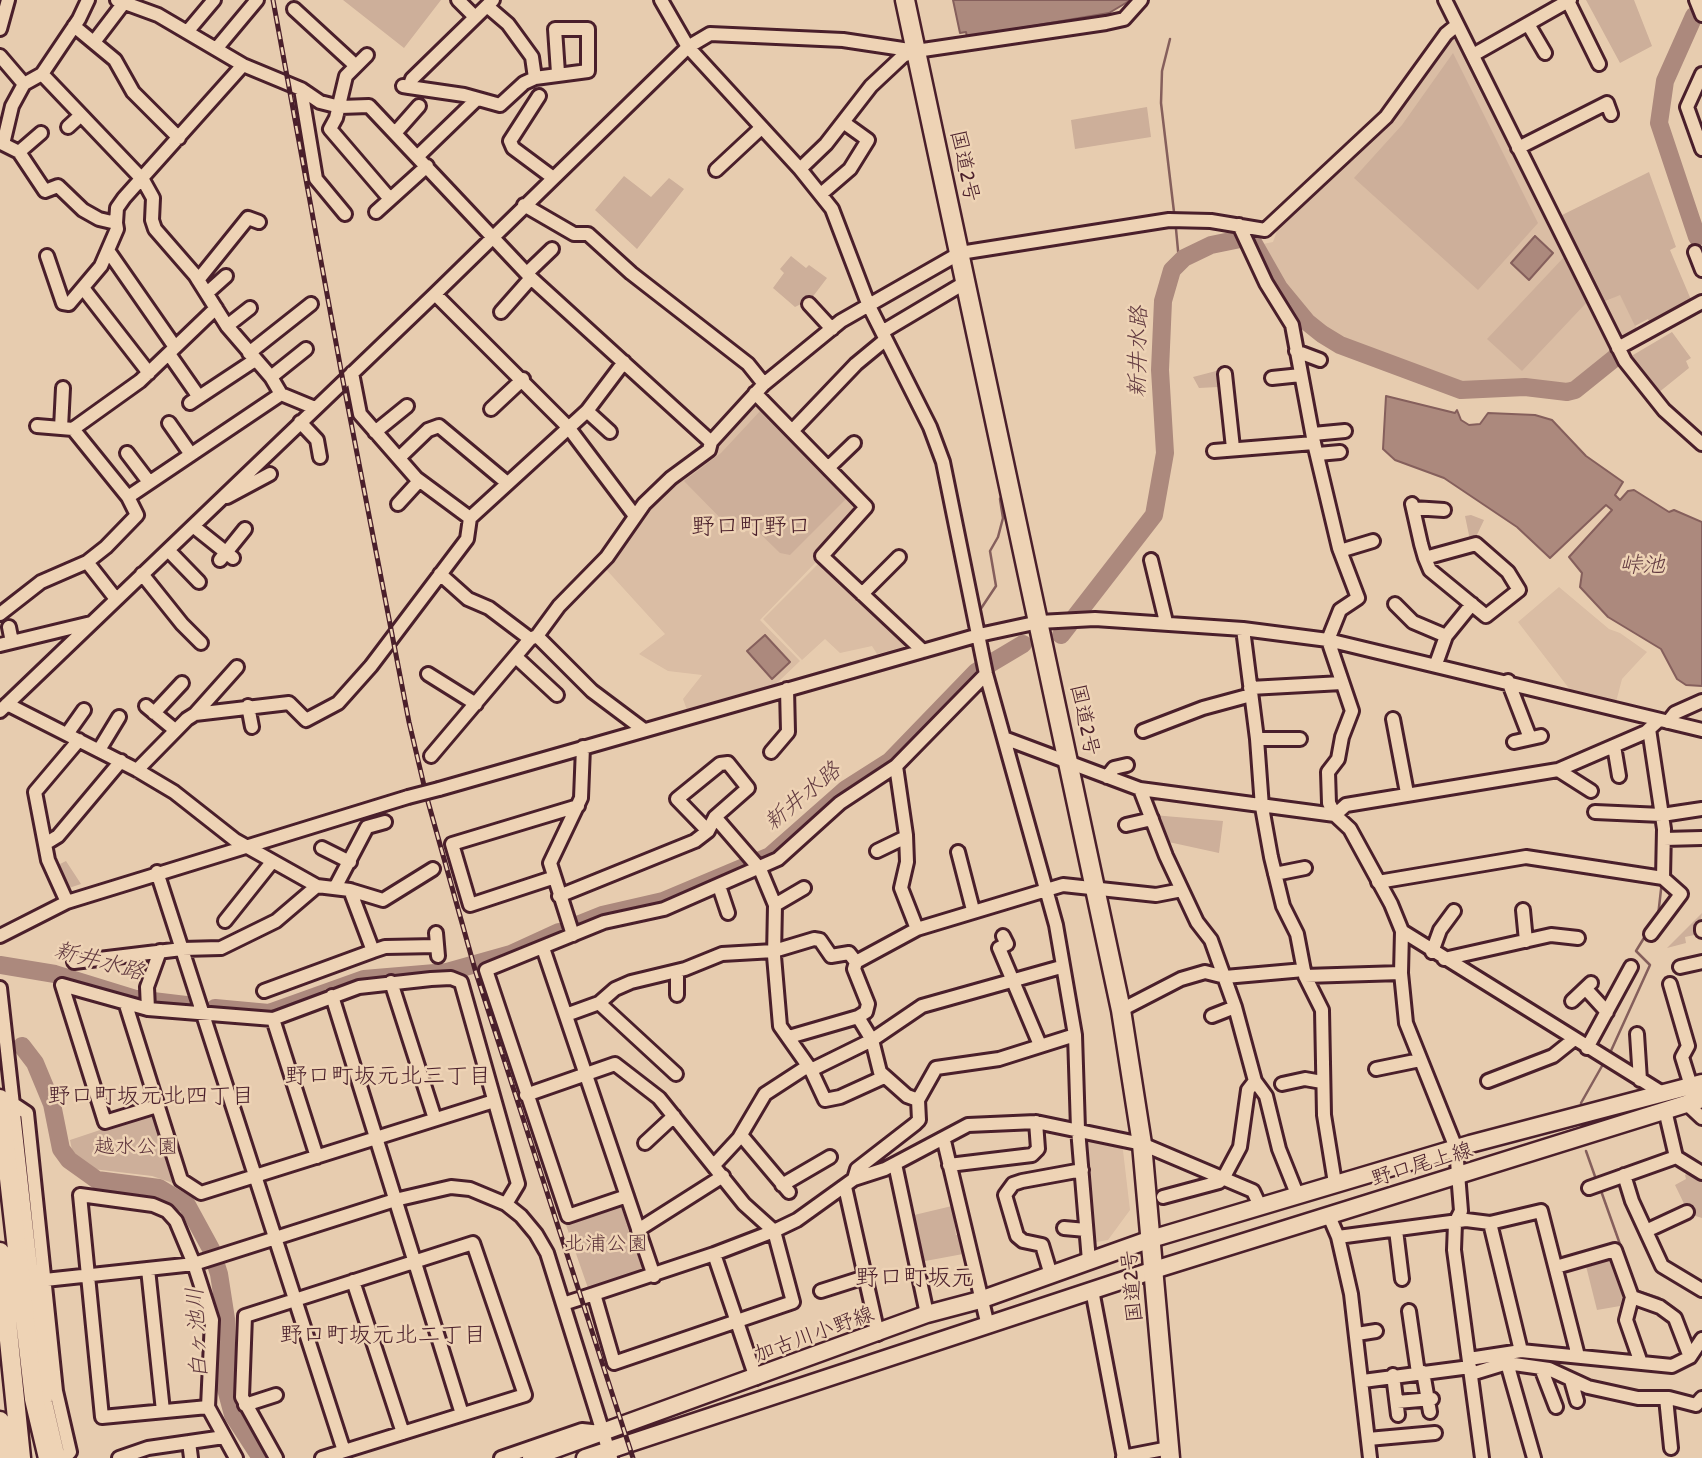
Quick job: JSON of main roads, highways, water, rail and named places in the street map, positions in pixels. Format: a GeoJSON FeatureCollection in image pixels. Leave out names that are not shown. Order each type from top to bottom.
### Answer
{"type":"FeatureCollection","features":[{"type":"Feature","properties":{"kind":"highway","name":"国道2号"},"geometry":{"type":"LineString","coordinates":[[905,0],[1121,1010],[1142,1144],[1170,1453]]}},
{"type":"Feature","properties":{"kind":"highway"},"geometry":{"type":"LineString","coordinates":[[7,1102],[13,1202],[32,1386],[48,1458]]}},
{"type":"Feature","properties":{"kind":"highway"},"geometry":{"type":"LineString","coordinates":[[0,1252],[21,1458]]}},
{"type":"Feature","properties":{"kind":"highway"},"geometry":{"type":"LineString","coordinates":[[0,1422],[4,1458]]}},
{"type":"Feature","properties":{"kind":"main road","name":"野口尾上線"},"geometry":{"type":"LineString","coordinates":[[1154,1270],[1460,1176],[1695,1093]]}},
{"type":"Feature","properties":{"kind":"main road","name":"野口尾上線"},"geometry":{"type":"LineString","coordinates":[[1151,1239],[1456,1148],[1665,1102]]}},
{"type":"Feature","properties":{"kind":"main road","name":"加古川小野線"},"geometry":{"type":"LineString","coordinates":[[531,1458],[927,1314],[980,1300],[1151,1239]]}},
{"type":"Feature","properties":{"kind":"main road","name":"加古川小野線"},"geometry":{"type":"LineString","coordinates":[[585,1458],[610,1455],[1154,1270]]}},
{"type":"Feature","properties":{"kind":"water"},"geometry":{"type":"Polygon","coordinates":[[[953,0],[1131,0],[1109,13],[967,37],[966,32],[960,33],[953,0]]]}},
{"type":"Feature","properties":{"kind":"water"},"geometry":{"type":"Polygon","coordinates":[[[1535,236],[1553,253],[1529,280],[1511,263],[1535,236]]]}},
{"type":"Feature","properties":{"kind":"water","name":"峠池"},"geometry":{"type":"Polygon","coordinates":[[[1386,396],[1455,413],[1457,410],[1461,420],[1469,425],[1480,424],[1488,413],[1535,415],[1552,420],[1586,456],[1623,482],[1615,495],[1620,500],[1628,491],[1634,490],[1669,512],[1674,510],[1702,522],[1702,686],[1686,685],[1677,679],[1661,649],[1608,617],[1580,587],[1582,573],[1569,557],[1612,510],[1606,505],[1550,558],[1517,527],[1444,478],[1395,460],[1383,449],[1386,396]]]}},
{"type":"Feature","properties":{"kind":"water"},"geometry":{"type":"Polygon","coordinates":[[[765,635],[790,662],[772,679],[747,651],[765,635]]]}},
{"type":"Feature","properties":{"kind":"waterway","name":"新井水路"},"geometry":{"type":"LineString","coordinates":[[1694,16],[1665,81],[1659,123],[1697,237]]}},
{"type":"Feature","properties":{"kind":"waterway"},"geometry":{"type":"LineString","coordinates":[[1170,39],[1162,71],[1161,103],[1174,212]]}},
{"type":"Feature","properties":{"kind":"waterway"},"geometry":{"type":"LineString","coordinates":[[1176,229],[1179,261]]}},
{"type":"Feature","properties":{"kind":"waterway","name":"新井水路"},"geometry":{"type":"LineString","coordinates":[[1061,635],[1154,515],[1165,453],[1160,370],[1163,301],[1172,270],[1184,258],[1211,245],[1250,237],[1279,288],[1307,322],[1322,334],[1340,345],[1461,390],[1525,387],[1567,392],[1575,390],[1616,357]]}},
{"type":"Feature","properties":{"kind":"waterway"},"geometry":{"type":"LineString","coordinates":[[978,613],[996,586],[990,551],[998,537],[1003,518],[1000,499],[1002,496]]}},
{"type":"Feature","properties":{"kind":"waterway","name":"新井水路"},"geometry":{"type":"LineString","coordinates":[[577,925],[602,915],[663,901],[770,856],[846,789],[890,761],[976,672],[1023,644]]}},
{"type":"Feature","properties":{"kind":"waterway"},"geometry":{"type":"LineString","coordinates":[[1658,916],[1662,881]]}},
{"type":"Feature","properties":{"kind":"waterway","name":"新井水路"},"geometry":{"type":"LineString","coordinates":[[215,1008],[269,1013],[364,979],[447,972],[511,954],[559,932]]}},
{"type":"Feature","properties":{"kind":"waterway"},"geometry":{"type":"LineString","coordinates":[[1610,1053],[1650,965],[1636,951],[1647,933]]}},
{"type":"Feature","properties":{"kind":"waterway","name":"新井水路"},"geometry":{"type":"LineString","coordinates":[[0,965],[55,974],[136,999],[186,1005]]}},
{"type":"Feature","properties":{"kind":"waterway","name":"白ヶ池川"},"geometry":{"type":"LineString","coordinates":[[22,1046],[35,1063],[52,1104],[61,1149],[69,1160],[97,1180],[159,1188],[187,1205],[211,1249],[219,1274],[226,1319],[226,1389],[233,1415],[261,1458]]}},
{"type":"Feature","properties":{"kind":"waterway"},"geometry":{"type":"LineString","coordinates":[[1581,1103],[1602,1066]]}},
{"type":"Feature","properties":{"kind":"waterway"},"geometry":{"type":"LineString","coordinates":[[1586,1151],[1597,1182]]}},
{"type":"Feature","properties":{"kind":"waterway"},"geometry":{"type":"LineString","coordinates":[[1600,1188],[1621,1247]]}},
{"type":"Feature","properties":{"kind":"waterway"},"geometry":{"type":"LineString","coordinates":[[1634,1285],[1638,1291],[1659,1298],[1674,1308],[1685,1327]]}},
{"type":"Feature","properties":{"kind":"railway"},"geometry":{"type":"LineString","coordinates":[[273,0],[343,381],[409,722],[427,798],[476,973],[633,1458]]}},
{"type":"Feature","properties":{"kind":"district","name":"野口町野口"},"geometry":{"type":"Point","coordinates":[751,528]}},
{"type":"Feature","properties":{"kind":"district","name":"野口町坂元北三丁目"},"geometry":{"type":"Point","coordinates":[388,1077]}},
{"type":"Feature","properties":{"kind":"district","name":"野口町坂元北四丁目"},"geometry":{"type":"Point","coordinates":[151,1097]}},
{"type":"Feature","properties":{"kind":"district","name":"野口町坂元"},"geometry":{"type":"Point","coordinates":[915,1279]}},
{"type":"Feature","properties":{"kind":"district","name":"野口町坂元北二丁目"},"geometry":{"type":"Point","coordinates":[383,1336]}},
{"type":"Feature","properties":{"kind":"park label","name":"越水公園"},"geometry":{"type":"Point","coordinates":[136,1147]}},
{"type":"Feature","properties":{"kind":"park label","name":"北浦公園"},"geometry":{"type":"Point","coordinates":[606,1244]}}]}
